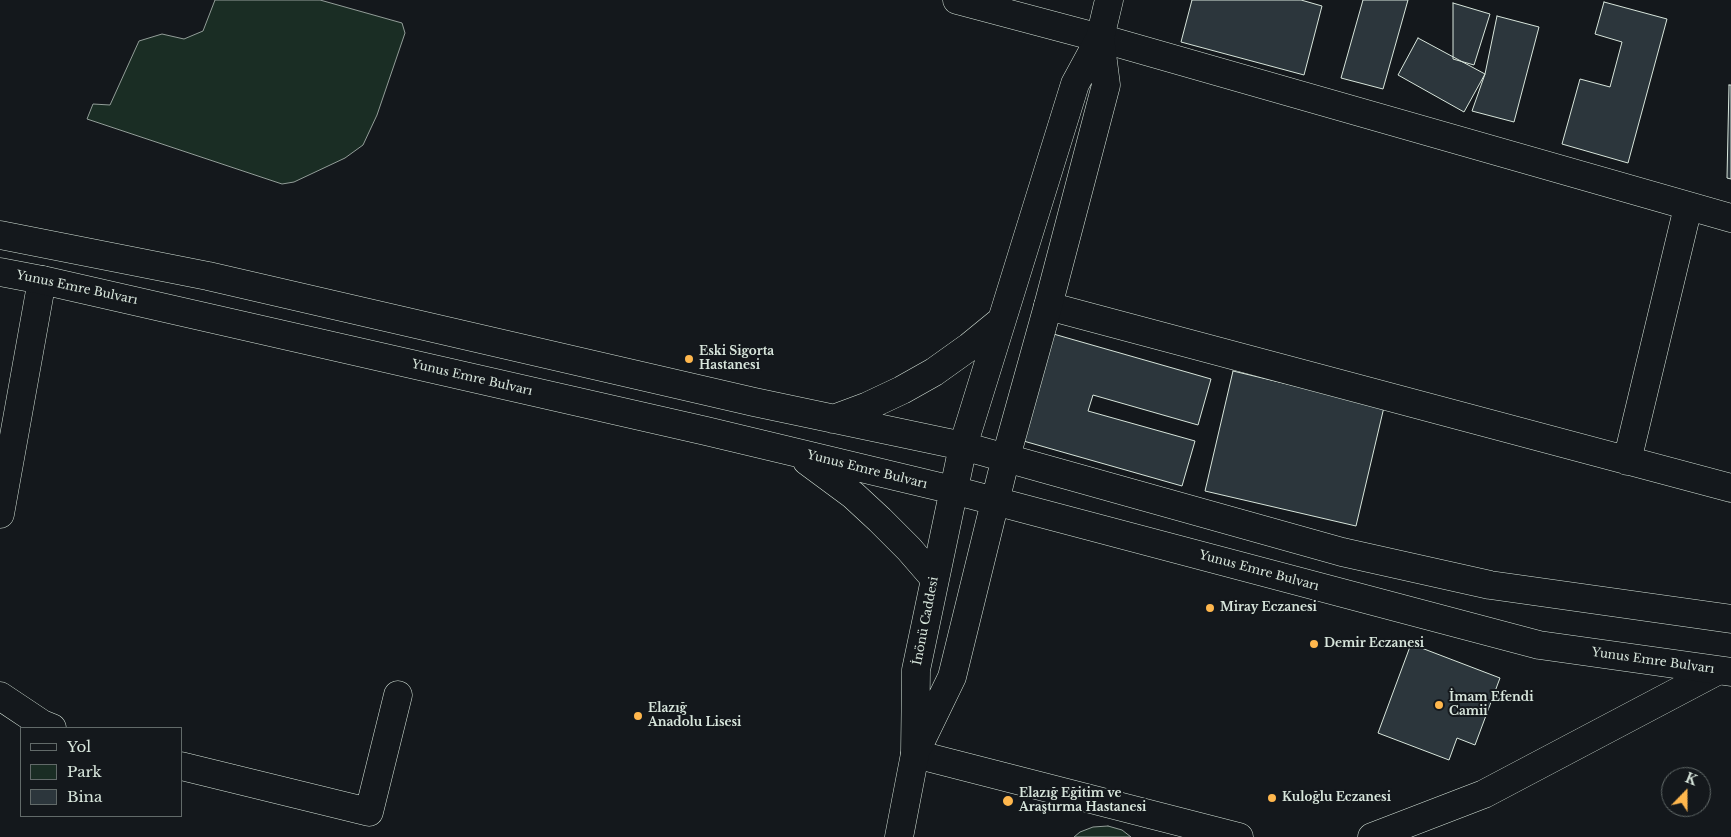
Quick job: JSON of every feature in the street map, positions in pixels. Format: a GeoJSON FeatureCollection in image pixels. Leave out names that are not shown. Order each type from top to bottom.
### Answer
{"type":"FeatureCollection","features":[{"type":"Feature","properties":{"kind":"main road"},"geometry":{"type":"LineString","coordinates":[[957,0],[1100,38],[1731,218]]}},
{"type":"Feature","properties":{"kind":"main road"},"geometry":{"type":"LineString","coordinates":[[1100,38],[1109,0]]}},
{"type":"Feature","properties":{"kind":"main road","name":"İnönü Caddesi"},"geometry":{"type":"LineString","coordinates":[[915,754],[952,677],[1006,457],[1106,84],[1100,38]]}},
{"type":"Feature","properties":{"kind":"main road","name":"İnönü Caddesi"},"geometry":{"type":"LineString","coordinates":[[899,837],[915,754],[916,670],[963,446],[1075,84],[1100,38]]}},
{"type":"Feature","properties":{"kind":"main road"},"geometry":{"type":"LineString","coordinates":[[1628,460],[1688,207]]}},
{"type":"Feature","properties":{"kind":"main road"},"geometry":{"type":"LineString","coordinates":[[0,235],[208,276],[744,400],[963,446],[1342,552],[1490,585],[1731,619]]}},
{"type":"Feature","properties":{"kind":"main road","name":"Yunus Emre Bulvarı"},"geometry":{"type":"LineString","coordinates":[[0,272],[794,452],[953,490],[1539,645],[1724,672]]}},
{"type":"Feature","properties":{"kind":"main road"},"geometry":{"type":"LineString","coordinates":[[0,514],[6,450],[42,280]]}},
{"type":"Feature","properties":{"kind":"main road"},"geometry":{"type":"LineString","coordinates":[[1048,306],[1731,488]]}},
{"type":"Feature","properties":{"kind":"main road"},"geometry":{"type":"LineString","coordinates":[[833,419],[868,406],[934,372],[1002,320]]}},
{"type":"Feature","properties":{"kind":"main road"},"geometry":{"type":"LineString","coordinates":[[794,452],[853,495],[909,548],[935,579]]}},
{"type":"Feature","properties":{"kind":"main road"},"geometry":{"type":"LineString","coordinates":[[1372,837],[1484,794],[1724,672]]}},
{"type":"Feature","properties":{"kind":"main road"},"geometry":{"type":"LineString","coordinates":[[182,766],[369,812],[398,695]]}},
{"type":"Feature","properties":{"kind":"main road"},"geometry":{"type":"LineString","coordinates":[[0,696],[50,727]]}},
{"type":"Feature","properties":{"kind":"main road"},"geometry":{"type":"LineString","coordinates":[[915,754],[1239,837]]}},
{"type":"Feature","properties":{"kind":"green space"},"geometry":{"type":"Polygon","coordinates":[[[215,0],[320,0],[402,23],[405,33],[377,115],[363,145],[345,158],[294,182],[282,184],[87,119],[93,104],[110,105],[139,41],[162,34],[184,39],[203,31],[215,0]]]}},
{"type":"Feature","properties":{"kind":"green space"},"geometry":{"type":"Polygon","coordinates":[[[1108,826],[1122,830],[1131,837],[1074,837],[1080,832],[1093,827],[1108,826]]]}},
{"type":"Feature","properties":{"kind":"building"},"geometry":{"type":"Polygon","coordinates":[[[1192,0],[1301,0],[1322,6],[1304,75],[1181,42],[1192,0]]]}},
{"type":"Feature","properties":{"kind":"building"},"geometry":{"type":"Polygon","coordinates":[[[1363,0],[1408,0],[1383,89],[1341,78],[1363,0]]]}},
{"type":"Feature","properties":{"kind":"building"},"geometry":{"type":"Polygon","coordinates":[[[1604,2],[1667,19],[1628,163],[1562,144],[1580,79],[1610,87],[1622,42],[1595,34],[1604,2]]]}},
{"type":"Feature","properties":{"kind":"building"},"geometry":{"type":"Polygon","coordinates":[[[1453,3],[1490,14],[1474,65],[1453,59],[1453,3]]]}},
{"type":"Feature","properties":{"kind":"building"},"geometry":{"type":"Polygon","coordinates":[[[1497,16],[1539,27],[1514,122],[1472,111],[1485,74],[1497,16]]]}},
{"type":"Feature","properties":{"kind":"building"},"geometry":{"type":"Polygon","coordinates":[[[1418,38],[1485,74],[1464,112],[1398,75],[1418,38]]]}},
{"type":"Feature","properties":{"kind":"building"},"geometry":{"type":"Polygon","coordinates":[[[1729,85],[1731,85],[1731,179],[1727,178],[1729,85]]]}},
{"type":"Feature","properties":{"kind":"building"},"geometry":{"type":"Polygon","coordinates":[[[1050,333],[1211,379],[1198,425],[1093,395],[1088,411],[1195,441],[1182,486],[1020,440],[1050,333]]]}},
{"type":"Feature","properties":{"kind":"building"},"geometry":{"type":"Polygon","coordinates":[[[1233,371],[1384,407],[1356,526],[1205,491],[1233,371]]]}},
{"type":"Feature","properties":{"kind":"building","name":"İmam Efendi Camii"},"geometry":{"type":"Polygon","coordinates":[[[1411,644],[1500,678],[1475,745],[1457,738],[1449,760],[1378,733],[1411,644]]]}},
{"type":"Feature","properties":{"kind":"place","name":"Eski Sigorta Hastanesi"},"geometry":{"type":"Point","coordinates":[689,359]}},
{"type":"Feature","properties":{"kind":"place","name":"Miray Eczanesi"},"geometry":{"type":"Point","coordinates":[1210,608]}},
{"type":"Feature","properties":{"kind":"place","name":"Demir Eczanesi"},"geometry":{"type":"Point","coordinates":[1314,644]}},
{"type":"Feature","properties":{"kind":"place","name":"İmam Efendi Camii"},"geometry":{"type":"Point","coordinates":[1439,705]}},
{"type":"Feature","properties":{"kind":"place","name":"Elazığ Anadolu Lisesi"},"geometry":{"type":"Point","coordinates":[638,716]}},
{"type":"Feature","properties":{"kind":"place","name":"Kuloğlu Eczanesi"},"geometry":{"type":"Point","coordinates":[1272,798]}},
{"type":"Feature","properties":{"kind":"place","name":"Elazığ Eğitim ve Araştırma Hastanesi"},"geometry":{"type":"Point","coordinates":[1008,801]}}]}
